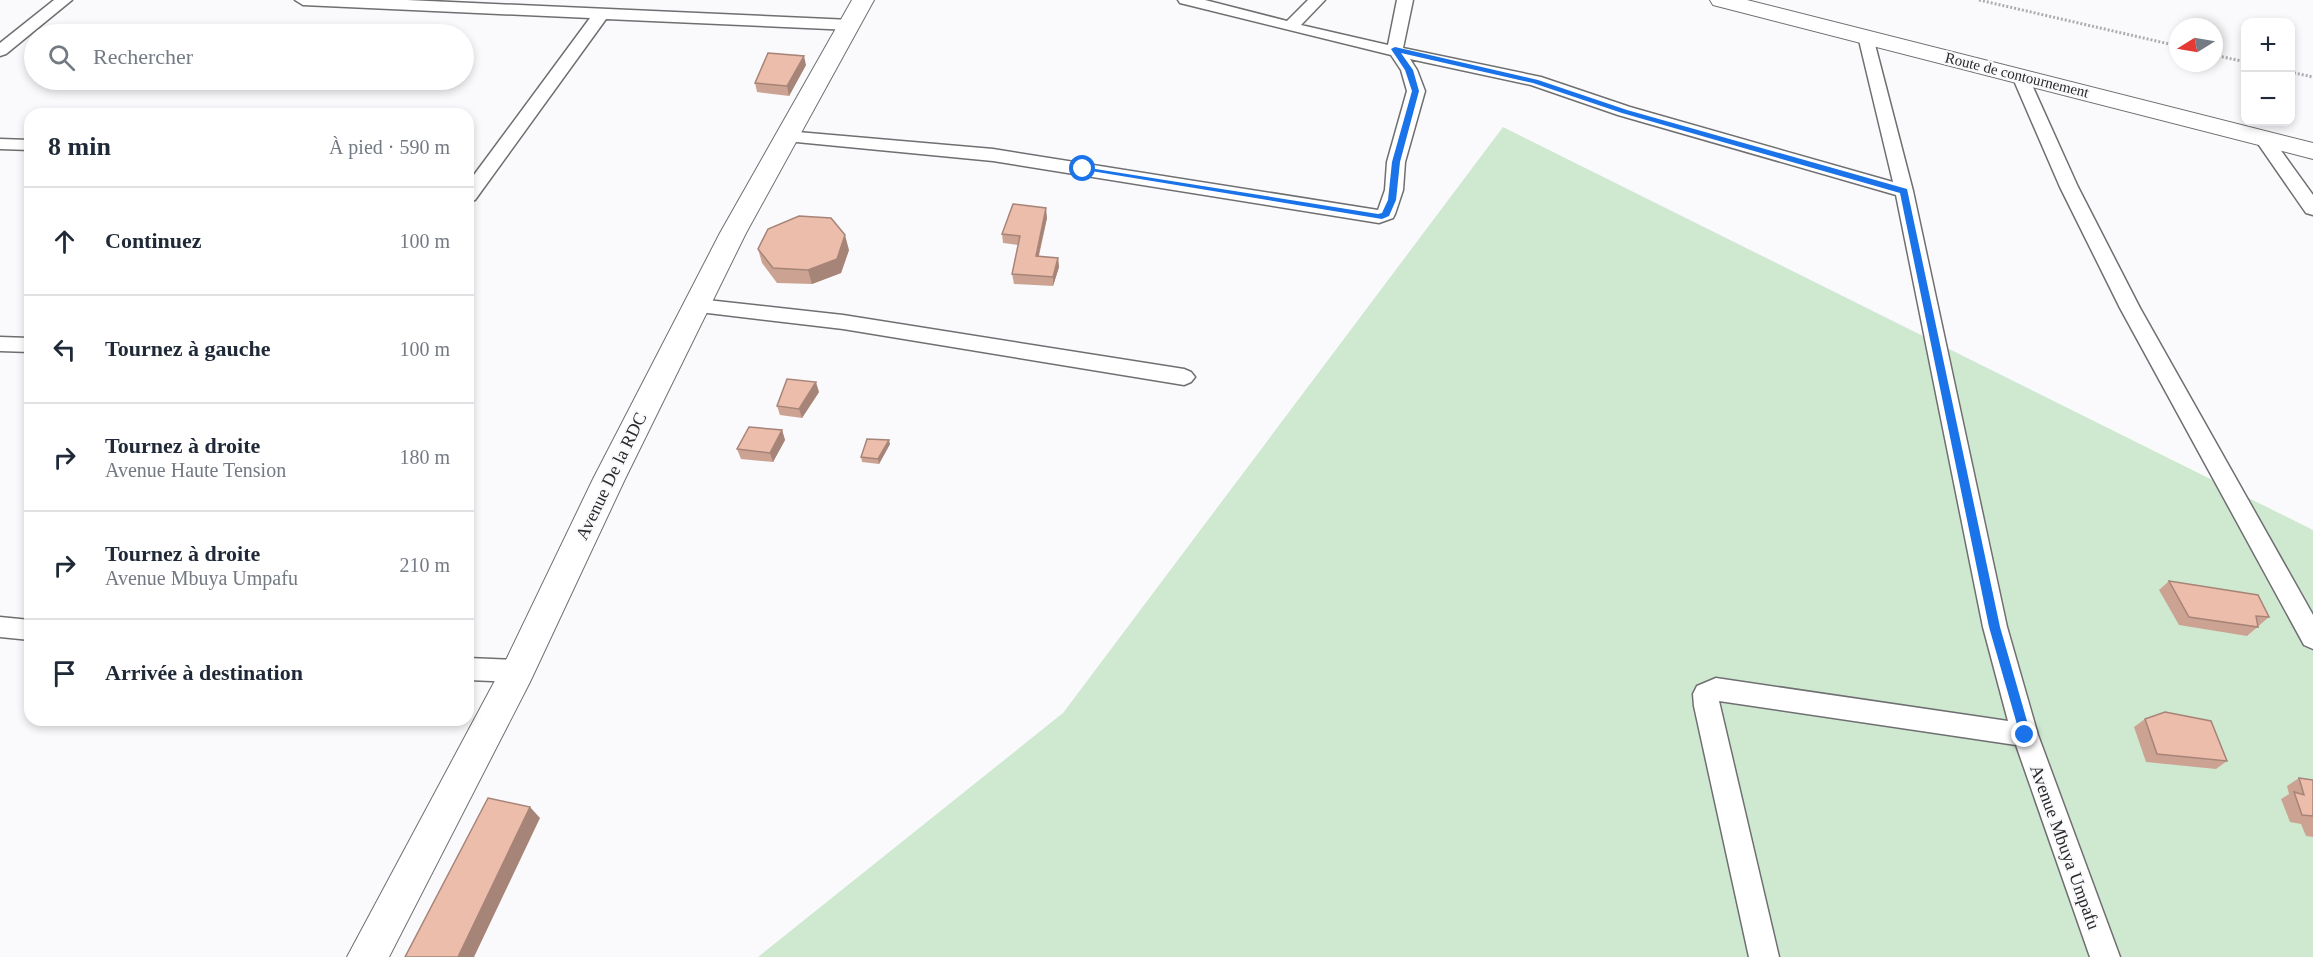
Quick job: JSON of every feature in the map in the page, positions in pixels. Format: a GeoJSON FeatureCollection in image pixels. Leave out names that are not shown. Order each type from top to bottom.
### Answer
{"type":"FeatureCollection","features":[{"type":"Feature","properties":{"kind":"street"},"geometry":{"type":"LineString","coordinates":[[34,24],[64,0]]}},
{"type":"Feature","properties":{"kind":"street"},"geometry":{"type":"LineString","coordinates":[[303,0],[601,14],[857,13]]}},
{"type":"Feature","properties":{"kind":"street"},"geometry":{"type":"LineString","coordinates":[[1186,0],[1290,27],[1535,81],[1624,111],[1904,191]]}},
{"type":"Feature","properties":{"kind":"street"},"geometry":{"type":"LineString","coordinates":[[1290,27],[1317,0]]}},
{"type":"Feature","properties":{"kind":"street"},"geometry":{"type":"LineString","coordinates":[[786,136],[993,155],[1379,217],[1386,214],[1392,200],[1396,162],[1416,91],[1409,70],[1395,49],[1405,0]]}},
{"type":"Feature","properties":{"kind":"street","name":"Route de contournement"},"geometry":{"type":"LineString","coordinates":[[1721,0],[2313,151]]}},
{"type":"Feature","properties":{"kind":"street","name":"Avenue De la RDC"},"geometry":{"type":"LineString","coordinates":[[367,957],[518,671],[614,469],[733,233],[857,13]]}},
{"type":"Feature","properties":{"kind":"street"},"geometry":{"type":"LineString","coordinates":[[474,187],[601,14]]}},
{"type":"Feature","properties":{"kind":"street"},"geometry":{"type":"LineString","coordinates":[[0,51],[24,32]]}},
{"type":"Feature","properties":{"kind":"street","name":"Avenue Mbuya Umpafu"},"geometry":{"type":"LineString","coordinates":[[1866,36],[1904,191],[1995,627],[2025,735],[2105,957]]}},
{"type":"Feature","properties":{"kind":"street"},"geometry":{"type":"LineString","coordinates":[[2020,76],[2069,187],[2130,308],[2313,638]]}},
{"type":"Feature","properties":{"kind":"street"},"geometry":{"type":"LineString","coordinates":[[2263,138],[2313,209]]}},
{"type":"Feature","properties":{"kind":"street"},"geometry":{"type":"LineString","coordinates":[[0,144],[24,145]]}},
{"type":"Feature","properties":{"kind":"street"},"geometry":{"type":"LineString","coordinates":[[474,167],[487,168]]}},
{"type":"Feature","properties":{"kind":"street"},"geometry":{"type":"LineString","coordinates":[[698,306],[854,323],[1184,377]]}},
{"type":"Feature","properties":{"kind":"street"},"geometry":{"type":"LineString","coordinates":[[0,344],[24,345]]}},
{"type":"Feature","properties":{"kind":"street"},"geometry":{"type":"LineString","coordinates":[[0,627],[24,629]]}},
{"type":"Feature","properties":{"kind":"street"},"geometry":{"type":"LineString","coordinates":[[474,669],[518,671]]}},
{"type":"Feature","properties":{"kind":"street"},"geometry":{"type":"LineString","coordinates":[[1764,957],[1706,694],[1716,689],[2025,735]]}},
{"type":"Feature","properties":{"kind":"path"},"geometry":{"type":"LineString","coordinates":[[1979,0],[2169,44]]}},
{"type":"Feature","properties":{"kind":"path"},"geometry":{"type":"LineString","coordinates":[[2223,57],[2241,61]]}},
{"type":"Feature","properties":{"kind":"path"},"geometry":{"type":"LineString","coordinates":[[2295,73],[2313,77]]}},
{"type":"Feature","properties":{"kind":"green space"},"geometry":{"type":"Polygon","coordinates":[[[1503,127],[2313,530],[2313,957],[758,957],[1063,713],[1503,127]]]}},
{"type":"Feature","properties":{"kind":"building"},"geometry":{"type":"Polygon","coordinates":[[[768,53],[804,56],[787,86],[755,83],[768,53]]]}},
{"type":"Feature","properties":{"kind":"building"},"geometry":{"type":"Polygon","coordinates":[[[1013,204],[1046,208],[1036,256],[1058,258],[1053,277],[1012,274],[1020,236],[1002,234],[1013,204]]]}},
{"type":"Feature","properties":{"kind":"building"},"geometry":{"type":"Polygon","coordinates":[[[799,216],[831,218],[845,235],[837,259],[808,270],[773,268],[758,249],[768,229],[799,216]]]}},
{"type":"Feature","properties":{"kind":"building"},"geometry":{"type":"Polygon","coordinates":[[[787,379],[816,382],[799,409],[777,406],[787,379]]]}},
{"type":"Feature","properties":{"kind":"building"},"geometry":{"type":"Polygon","coordinates":[[[749,427],[782,430],[770,453],[737,449],[749,427]]]}},
{"type":"Feature","properties":{"kind":"building"},"geometry":{"type":"Polygon","coordinates":[[[867,439],[889,440],[878,459],[861,457],[867,439]]]}},
{"type":"Feature","properties":{"kind":"building"},"geometry":{"type":"Polygon","coordinates":[[[2169,581],[2258,595],[2269,617],[2256,616],[2258,627],[2189,617],[2169,581]]]}},
{"type":"Feature","properties":{"kind":"building"},"geometry":{"type":"Polygon","coordinates":[[[2165,712],[2211,721],[2227,761],[2157,754],[2145,719],[2165,712]]]}},
{"type":"Feature","properties":{"kind":"building"},"geometry":{"type":"Polygon","coordinates":[[[2299,778],[2313,780],[2313,816],[2302,815],[2294,792],[2304,795],[2299,778]]]}},
{"type":"Feature","properties":{"kind":"building"},"geometry":{"type":"Polygon","coordinates":[[[488,798],[530,807],[458,957],[405,957],[488,798]]]}},
{"type":"Feature","properties":{"kind":"route"},"geometry":{"type":"LineString","coordinates":[[1083,169],[1312,208],[1379,217],[1386,214],[1392,200],[1396,162],[1416,91],[1409,70],[1395,49],[1535,81],[1624,111],[1904,191],[1995,627],[2025,735]]}}]}
